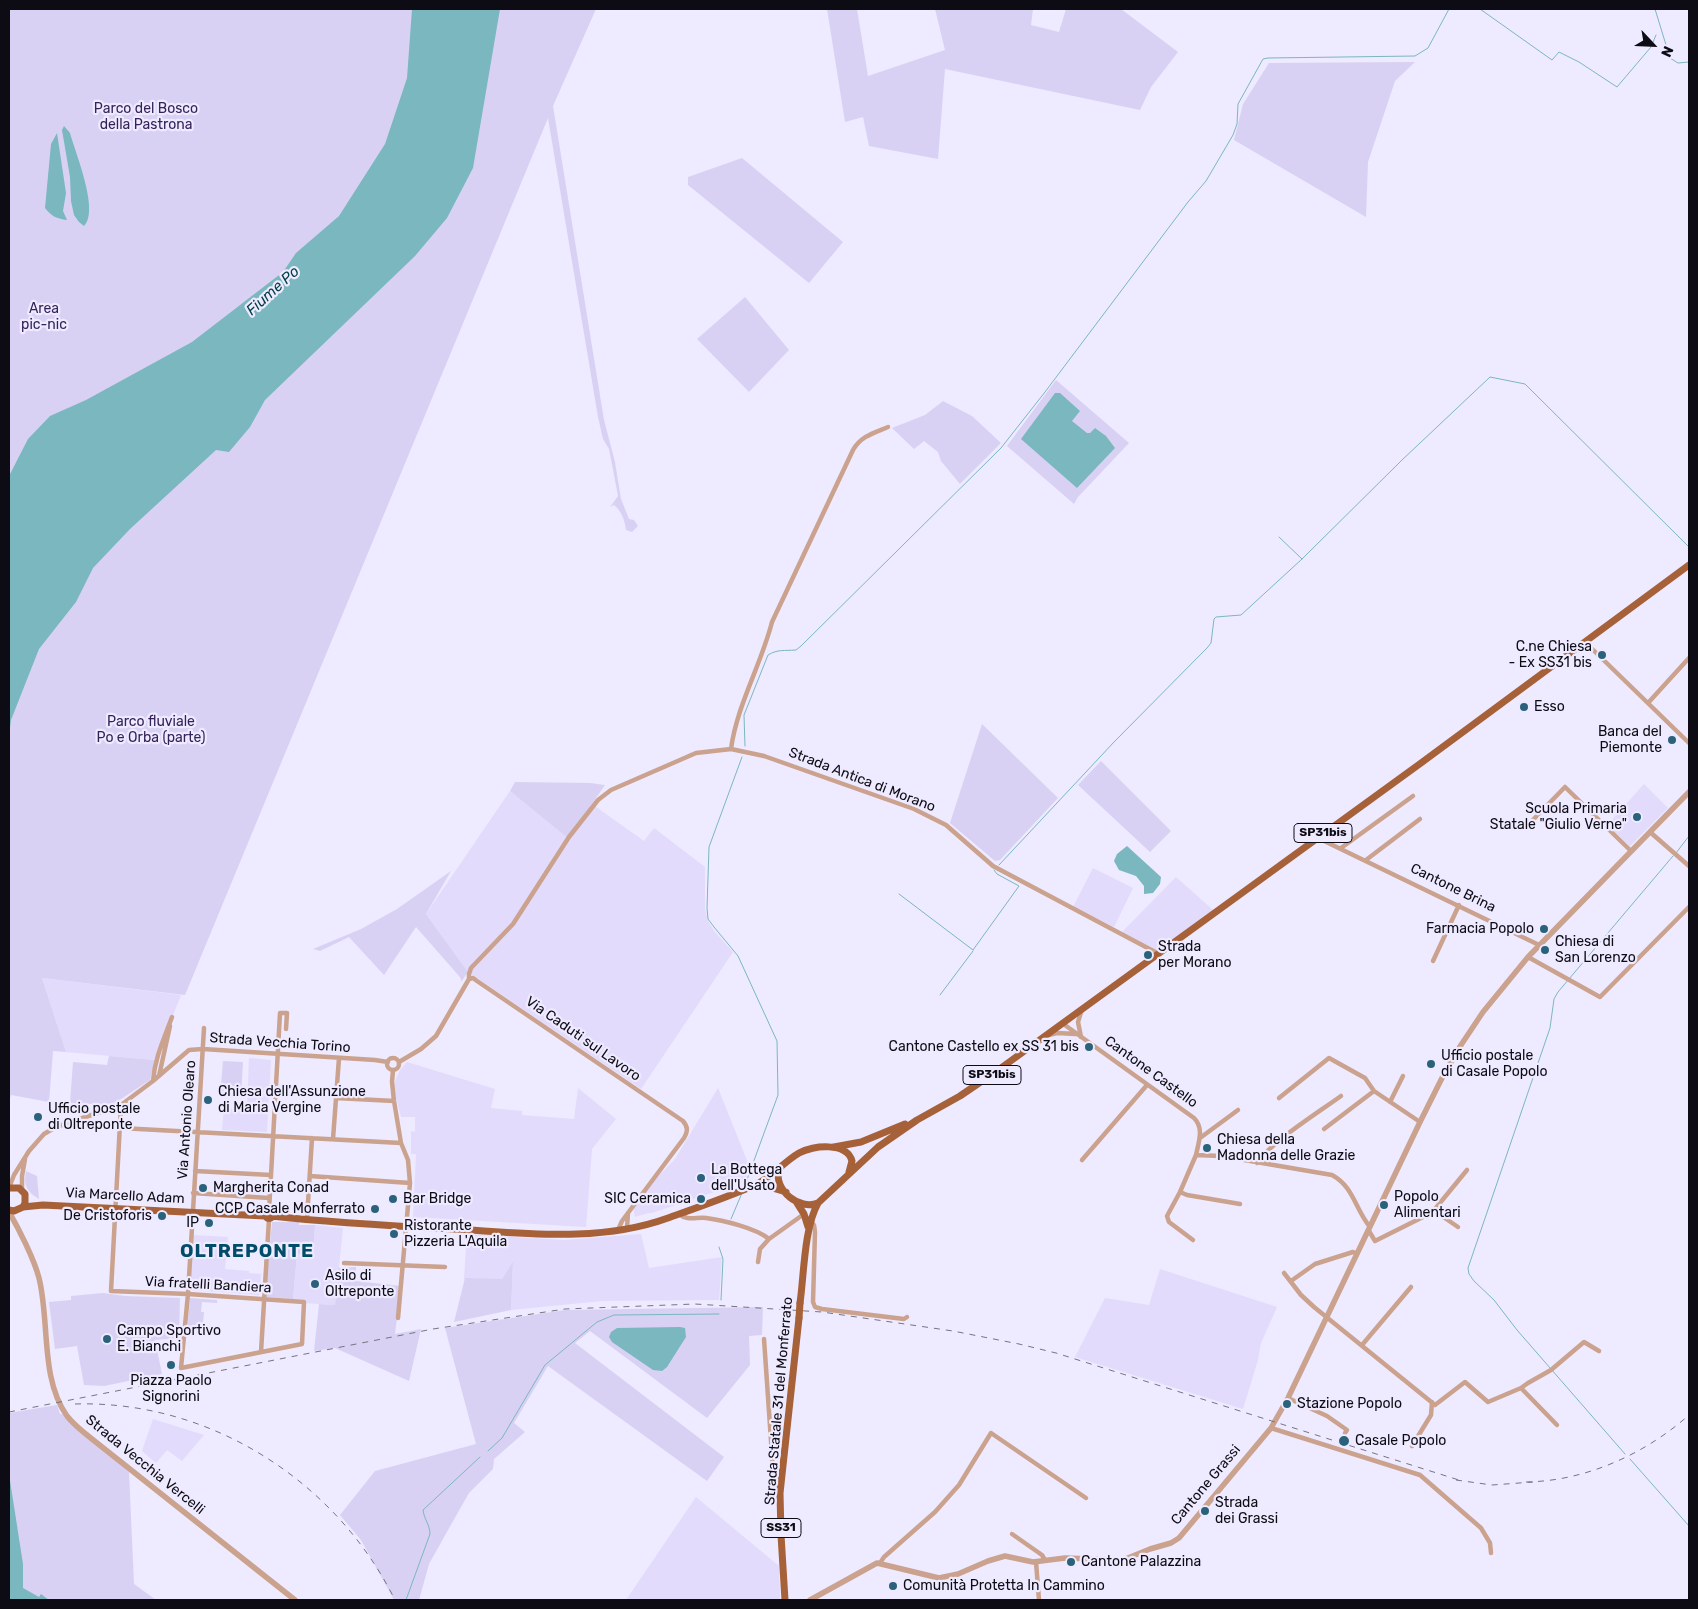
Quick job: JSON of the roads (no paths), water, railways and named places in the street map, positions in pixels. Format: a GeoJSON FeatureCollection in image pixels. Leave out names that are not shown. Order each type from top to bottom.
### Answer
{"type":"FeatureCollection","features":[{"type":"Feature","properties":{"kind":"main road","name":"SP31bis"},"geometry":{"type":"LineString","coordinates":[[849,1173],[878,1147],[916,1120],[970,1090],[1046,1036],[1689,565]]}},
{"type":"Feature","properties":{"kind":"main road","name":"SP31bis"},"geometry":{"type":"LineString","coordinates":[[831,1148],[861,1142],[916,1120]]}},
{"type":"Feature","properties":{"kind":"main road"},"geometry":{"type":"LineString","coordinates":[[815,1148],[831,1148],[844,1150],[849,1154],[852,1166],[849,1173],[818,1203],[808,1206],[795,1201],[779,1182],[779,1170],[800,1152],[815,1148]]}},
{"type":"Feature","properties":{"kind":"main road","name":"Via Marcello Adam"},"geometry":{"type":"LineString","coordinates":[[9,1211],[43,1205],[269,1216],[406,1226],[591,1234],[666,1219],[751,1187],[779,1170]]}},
{"type":"Feature","properties":{"kind":"main road"},"geometry":{"type":"LineString","coordinates":[[9,1188],[15,1187],[23,1192],[25,1203],[21,1209]]}},
{"type":"Feature","properties":{"kind":"main road","name":"Via Marcello Adam"},"geometry":{"type":"LineString","coordinates":[[751,1187],[769,1187],[786,1192]]}},
{"type":"Feature","properties":{"kind":"main road","name":"Via Marcello Adam"},"geometry":{"type":"LineString","coordinates":[[23,1192],[28,1198],[43,1205]]}},
{"type":"Feature","properties":{"kind":"main road","name":"Strada Statale 31 del Monferrato"},"geometry":{"type":"LineString","coordinates":[[785,1600],[780,1493],[808,1234],[807,1217],[795,1201]]}},
{"type":"Feature","properties":{"kind":"main road","name":"Strada Statale 31 del Monferrato"},"geometry":{"type":"LineString","coordinates":[[807,1217],[818,1203]]}},
{"type":"Feature","properties":{"kind":"street"},"geometry":{"type":"LineString","coordinates":[[731,749],[732,738],[766,646],[772,622],[852,450],[865,437],[888,427]]}},
{"type":"Feature","properties":{"kind":"street"},"geometry":{"type":"LineString","coordinates":[[1585,642],[1689,743]]}},
{"type":"Feature","properties":{"kind":"street"},"geometry":{"type":"LineString","coordinates":[[1648,703],[1689,658]]}},
{"type":"Feature","properties":{"kind":"street","name":"Strada Antica di Morano"},"geometry":{"type":"LineString","coordinates":[[470,979],[471,968],[512,924],[568,837],[598,800],[611,790],[696,753],[731,749],[764,756],[914,809],[946,825],[994,866],[1159,954]]}},
{"type":"Feature","properties":{"kind":"street"},"geometry":{"type":"LineString","coordinates":[[1526,826],[1565,787],[1630,851]]}},
{"type":"Feature","properties":{"kind":"street"},"geometry":{"type":"LineString","coordinates":[[1490,1552],[1490,1543],[1481,1528],[1420,1475],[1272,1426],[1288,1398],[1444,1074],[1483,1012],[1528,957],[1689,792]]}},
{"type":"Feature","properties":{"kind":"street"},"geometry":{"type":"LineString","coordinates":[[1341,848],[1413,796]]}},
{"type":"Feature","properties":{"kind":"street"},"geometry":{"type":"LineString","coordinates":[[1366,860],[1420,818]]}},
{"type":"Feature","properties":{"kind":"street"},"geometry":{"type":"LineString","coordinates":[[1650,832],[1689,866]]}},
{"type":"Feature","properties":{"kind":"street","name":"Cantone Brina"},"geometry":{"type":"LineString","coordinates":[[1317,837],[1540,945]]}},
{"type":"Feature","properties":{"kind":"street"},"geometry":{"type":"LineString","coordinates":[[1433,961],[1459,905]]}},
{"type":"Feature","properties":{"kind":"street"},"geometry":{"type":"LineString","coordinates":[[1528,957],[1600,997],[1689,907]]}},
{"type":"Feature","properties":{"kind":"street","name":"Via Caduti sul Lavoro"},"geometry":{"type":"LineString","coordinates":[[470,979],[473,978],[478,981],[683,1120],[686,1124],[687,1133],[684,1138],[622,1221],[618,1230]]}},
{"type":"Feature","properties":{"kind":"street"},"geometry":{"type":"LineString","coordinates":[[393,1070],[398,1068],[399,1062],[421,1049],[436,1036],[470,979]]}},
{"type":"Feature","properties":{"kind":"street"},"geometry":{"type":"LineString","coordinates":[[1046,1036],[1058,1033],[1079,1035],[1078,1022],[1083,1008]]}},
{"type":"Feature","properties":{"kind":"street"},"geometry":{"type":"LineString","coordinates":[[261,1352],[280,1012],[287,1013],[286,1029]]}},
{"type":"Feature","properties":{"kind":"street"},"geometry":{"type":"LineString","coordinates":[[153,1081],[162,1038],[171,1019],[159,1076]]}},
{"type":"Feature","properties":{"kind":"street","name":"Cantone Castello"},"geometry":{"type":"LineString","coordinates":[[1062,1024],[1197,1121],[1201,1132],[1200,1138]]}},
{"type":"Feature","properties":{"kind":"street","name":"Via Antonio Olearo"},"geometry":{"type":"LineString","coordinates":[[204,1028],[188,1294],[181,1366],[261,1352]]}},
{"type":"Feature","properties":{"kind":"street","name":"Strada Vecchia Torino"},"geometry":{"type":"LineString","coordinates":[[9,1188],[14,1175],[26,1156],[44,1134],[56,1127],[121,1105],[189,1050],[203,1049],[388,1062]]}},
{"type":"Feature","properties":{"kind":"street"},"geometry":{"type":"LineString","coordinates":[[333,1139],[339,1058]]}},
{"type":"Feature","properties":{"kind":"street"},"geometry":{"type":"LineString","coordinates":[[393,1070],[388,1067],[388,1062],[393,1058],[399,1062]]}},
{"type":"Feature","properties":{"kind":"street"},"geometry":{"type":"LineString","coordinates":[[1279,1098],[1329,1058],[1365,1078],[1374,1092],[1420,1122]]}},
{"type":"Feature","properties":{"kind":"street"},"geometry":{"type":"LineString","coordinates":[[393,1070],[394,1101],[401,1143],[408,1160],[410,1183],[398,1318]]}},
{"type":"Feature","properties":{"kind":"street"},"geometry":{"type":"LineString","coordinates":[[1390,1102],[1403,1076]]}},
{"type":"Feature","properties":{"kind":"street"},"geometry":{"type":"LineString","coordinates":[[1082,1160],[1148,1085]]}},
{"type":"Feature","properties":{"kind":"street"},"geometry":{"type":"LineString","coordinates":[[1324,1129],[1374,1092]]}},
{"type":"Feature","properties":{"kind":"street"},"geometry":{"type":"LineString","coordinates":[[1257,1164],[1260,1158],[1284,1137],[1341,1096]]}},
{"type":"Feature","properties":{"kind":"street"},"geometry":{"type":"LineString","coordinates":[[336,1098],[394,1101]]}},
{"type":"Feature","properties":{"kind":"street"},"geometry":{"type":"LineString","coordinates":[[116,1208],[121,1105]]}},
{"type":"Feature","properties":{"kind":"street"},"geometry":{"type":"LineString","coordinates":[[1193,1240],[1169,1222],[1167,1216],[1180,1192],[1196,1154],[1200,1138],[1238,1110]]}},
{"type":"Feature","properties":{"kind":"street"},"geometry":{"type":"LineString","coordinates":[[120,1128],[401,1143]]}},
{"type":"Feature","properties":{"kind":"street"},"geometry":{"type":"LineString","coordinates":[[307,1219],[312,1138]]}},
{"type":"Feature","properties":{"kind":"street"},"geometry":{"type":"LineString","coordinates":[[1196,1154],[1222,1156],[1257,1164],[1332,1175],[1341,1180],[1347,1187],[1375,1242],[1433,1210],[1467,1170]]}},
{"type":"Feature","properties":{"kind":"street"},"geometry":{"type":"LineString","coordinates":[[23,1192],[22,1176],[26,1156]]}},
{"type":"Feature","properties":{"kind":"street"},"geometry":{"type":"LineString","coordinates":[[195,1171],[271,1175]]}},
{"type":"Feature","properties":{"kind":"street"},"geometry":{"type":"LineString","coordinates":[[310,1176],[410,1183]]}},
{"type":"Feature","properties":{"kind":"street"},"geometry":{"type":"LineString","coordinates":[[1180,1192],[1187,1195],[1240,1204]]}},
{"type":"Feature","properties":{"kind":"street"},"geometry":{"type":"LineString","coordinates":[[194,1193],[270,1198]]}},
{"type":"Feature","properties":{"kind":"street","name":"Via fratelli Bandiera"},"geometry":{"type":"LineString","coordinates":[[116,1208],[111,1292],[188,1294],[304,1302],[302,1344],[261,1352]]}},
{"type":"Feature","properties":{"kind":"street"},"geometry":{"type":"LineString","coordinates":[[16,1225],[21,1209]]}},
{"type":"Feature","properties":{"kind":"street"},"geometry":{"type":"LineString","coordinates":[[1433,1210],[1458,1227]]}},
{"type":"Feature","properties":{"kind":"street","name":"Strada Vecchia Vercelli"},"geometry":{"type":"LineString","coordinates":[[9,1211],[39,1278],[52,1383],[66,1415],[79,1429],[295,1600]]}},
{"type":"Feature","properties":{"kind":"street","name":"Via Caduti sul Lavoro"},"geometry":{"type":"LineString","coordinates":[[627,1228],[629,1212]]}},
{"type":"Feature","properties":{"kind":"street"},"geometry":{"type":"LineString","coordinates":[[679,1214],[689,1219],[704,1218],[730,1222],[770,1239]]}},
{"type":"Feature","properties":{"kind":"street"},"geometry":{"type":"LineString","coordinates":[[758,1262],[760,1250],[770,1239],[807,1217],[815,1232],[813,1302],[815,1307],[904,1319],[907,1317]]}},
{"type":"Feature","properties":{"kind":"street"},"geometry":{"type":"LineString","coordinates":[[1291,1281],[1315,1264],[1353,1252],[1357,1254]]}},
{"type":"Feature","properties":{"kind":"street"},"geometry":{"type":"LineString","coordinates":[[344,1263],[445,1267]]}},
{"type":"Feature","properties":{"kind":"street"},"geometry":{"type":"LineString","coordinates":[[1284,1273],[1301,1296],[1436,1405],[1465,1382],[1488,1402],[1521,1388],[1551,1370],[1584,1342],[1587,1342],[1599,1351]]}},
{"type":"Feature","properties":{"kind":"street"},"geometry":{"type":"LineString","coordinates":[[1362,1346],[1411,1288]]}},
{"type":"Feature","properties":{"kind":"street"},"geometry":{"type":"LineString","coordinates":[[764,1339],[774,1484],[780,1493]]}},
{"type":"Feature","properties":{"kind":"street"},"geometry":{"type":"LineString","coordinates":[[1521,1388],[1557,1425]]}},
{"type":"Feature","properties":{"kind":"street"},"geometry":{"type":"LineString","coordinates":[[1288,1398],[1327,1416],[1347,1430],[1345,1433]]}},
{"type":"Feature","properties":{"kind":"street"},"geometry":{"type":"LineString","coordinates":[[1412,1446],[1431,1415],[1432,1402]]}},
{"type":"Feature","properties":{"kind":"street","name":"Cantone Grassi"},"geometry":{"type":"LineString","coordinates":[[880,1563],[939,1578],[958,1574],[999,1557],[1009,1557],[1029,1562],[1065,1558],[1123,1560],[1175,1541],[1272,1426]]}},
{"type":"Feature","properties":{"kind":"street"},"geometry":{"type":"LineString","coordinates":[[810,1600],[871,1566],[880,1563],[884,1557],[935,1512],[959,1485],[990,1433],[1086,1498]]}},
{"type":"Feature","properties":{"kind":"street"},"geometry":{"type":"LineString","coordinates":[[1012,1534],[1042,1555],[1045,1560]]}},
{"type":"Feature","properties":{"kind":"street"},"geometry":{"type":"LineString","coordinates":[[1036,1562],[1039,1600]]}},
{"type":"Feature","properties":{"kind":"water","name":"Fiume Po"},"geometry":{"type":"Polygon","coordinates":[[[412,9],[500,9],[473,168],[447,218],[415,256],[265,400],[250,427],[229,452],[216,450],[130,529],[93,568],[76,602],[39,649],[11,720],[9,736],[9,476],[28,439],[50,416],[86,400],[192,342],[283,272],[296,253],[339,216],[385,144],[407,78],[412,9]]]}},
{"type":"Feature","properties":{"kind":"water"},"geometry":{"type":"Polygon","coordinates":[[[64,126],[70,133],[88,195],[88,218],[84,226],[74,215],[71,201],[70,177],[62,130],[64,126]]]}},
{"type":"Feature","properties":{"kind":"water"},"geometry":{"type":"Polygon","coordinates":[[[57,133],[66,193],[63,211],[67,220],[54,217],[45,208],[51,144],[57,133]]]}},
{"type":"Feature","properties":{"kind":"water"},"geometry":{"type":"Polygon","coordinates":[[[1055,393],[1060,393],[1080,411],[1072,421],[1087,433],[1090,433],[1095,428],[1106,436],[1115,448],[1077,488],[1021,439],[1055,393]]]}},
{"type":"Feature","properties":{"kind":"water"},"geometry":{"type":"Polygon","coordinates":[[[1127,846],[1161,877],[1160,884],[1153,893],[1144,894],[1144,886],[1136,876],[1119,870],[1114,861],[1117,854],[1127,846]]]}},
{"type":"Feature","properties":{"kind":"water"},"geometry":{"type":"Polygon","coordinates":[[[617,1328],[685,1328],[686,1337],[667,1367],[662,1371],[653,1370],[612,1342],[609,1337],[611,1332],[617,1328]]]}},
{"type":"Feature","properties":{"kind":"water"},"geometry":{"type":"Polygon","coordinates":[[[9,1474],[23,1564],[23,1588],[39,1597],[41,1594],[49,1600],[9,1600],[9,1474]]]}},
{"type":"Feature","properties":{"kind":"waterway"},"geometry":{"type":"LineString","coordinates":[[745,746],[744,715],[768,655],[778,651],[796,650],[801,646],[1001,448],[1206,181],[1233,135],[1237,124],[1238,104],[1263,59],[1415,56],[1428,48],[1449,9]]}},
{"type":"Feature","properties":{"kind":"waterway"},"geometry":{"type":"LineString","coordinates":[[1480,9],[1552,60],[1559,52],[1579,62],[1617,87],[1651,47],[1656,35]]}},
{"type":"Feature","properties":{"kind":"waterway"},"geometry":{"type":"LineString","coordinates":[[1655,9],[1670,58],[1678,63],[1689,62]]}},
{"type":"Feature","properties":{"kind":"waterway"},"geometry":{"type":"LineString","coordinates":[[999,865],[1114,742],[1207,648],[1211,643],[1214,619],[1216,617],[1241,615],[1302,559],[1402,460],[1490,377],[1525,384],[1689,547]]}},
{"type":"Feature","properties":{"kind":"waterway"},"geometry":{"type":"LineString","coordinates":[[1279,537],[1302,559]]}},
{"type":"Feature","properties":{"kind":"waterway"},"geometry":{"type":"LineString","coordinates":[[742,757],[709,847],[707,908],[708,919],[738,956],[777,1041],[778,1095],[745,1185]]}},
{"type":"Feature","properties":{"kind":"waterway"},"geometry":{"type":"LineString","coordinates":[[1676,853],[1689,836]]}},
{"type":"Feature","properties":{"kind":"waterway"},"geometry":{"type":"LineString","coordinates":[[1625,1454],[1517,1330],[1494,1300],[1474,1281],[1469,1274],[1468,1268],[1550,1028],[1554,999],[1673,856]]}},
{"type":"Feature","properties":{"kind":"waterway"},"geometry":{"type":"LineString","coordinates":[[899,894],[973,950],[1019,886],[997,874],[994,870]]}},
{"type":"Feature","properties":{"kind":"waterway"},"geometry":{"type":"LineString","coordinates":[[940,995],[973,951]]}},
{"type":"Feature","properties":{"kind":"waterway"},"geometry":{"type":"LineString","coordinates":[[731,1219],[742,1193]]}},
{"type":"Feature","properties":{"kind":"waterway"},"geometry":{"type":"LineString","coordinates":[[719,1247],[723,1259],[721,1300]]}},
{"type":"Feature","properties":{"kind":"waterway"},"geometry":{"type":"LineString","coordinates":[[488,1451],[502,1438],[545,1365],[597,1322],[614,1315],[719,1314]]}},
{"type":"Feature","properties":{"kind":"waterway"},"geometry":{"type":"LineString","coordinates":[[406,1600],[430,1534],[423,1510],[480,1457]]}},
{"type":"Feature","properties":{"kind":"waterway"},"geometry":{"type":"LineString","coordinates":[[1630,1459],[1689,1526]]}},
{"type":"Feature","properties":{"kind":"railway"},"geometry":{"type":"LineString","coordinates":[[9,1412],[433,1329],[565,1309],[695,1304],[822,1312],[953,1331],[1019,1344],[1056,1353],[1462,1481]]}},
{"type":"Feature","properties":{"kind":"railway"},"geometry":{"type":"LineString","coordinates":[[75,1404],[125,1406],[174,1416],[220,1433],[264,1456],[303,1485],[339,1519],[370,1557],[395,1600]]}},
{"type":"Feature","properties":{"kind":"railway"},"geometry":{"type":"LineString","coordinates":[[1526,1482],[1571,1477],[1614,1463],[1653,1442],[1689,1415]]}},
{"type":"Feature","properties":{"kind":"railway"},"geometry":{"type":"LineString","coordinates":[[1456,1480],[1492,1485],[1533,1482]]}},
{"type":"Feature","properties":{"kind":"place","name":"C.ne Chiesa - Ex SS31 bis"},"geometry":{"type":"Point","coordinates":[1602,655]}},
{"type":"Feature","properties":{"kind":"place","name":"Esso"},"geometry":{"type":"Point","coordinates":[1524,707]}},
{"type":"Feature","properties":{"kind":"place","name":"Banca del Piemonte"},"geometry":{"type":"Point","coordinates":[1672,740]}},
{"type":"Feature","properties":{"kind":"place","name":"Scuola Primaria Statale \"Giulio Verne\""},"geometry":{"type":"Point","coordinates":[1637,817]}},
{"type":"Feature","properties":{"kind":"place","name":"Farmacia Popolo"},"geometry":{"type":"Point","coordinates":[1544,929]}},
{"type":"Feature","properties":{"kind":"place","name":"Chiesa di San Lorenzo"},"geometry":{"type":"Point","coordinates":[1545,950]}},
{"type":"Feature","properties":{"kind":"place","name":"Strada per Morano"},"geometry":{"type":"Point","coordinates":[1148,955]}},
{"type":"Feature","properties":{"kind":"place","name":"Cantone Castello ex SS 31 bis"},"geometry":{"type":"Point","coordinates":[1089,1047]}},
{"type":"Feature","properties":{"kind":"place","name":"Ufficio postale di Casale Popolo"},"geometry":{"type":"Point","coordinates":[1431,1064]}},
{"type":"Feature","properties":{"kind":"place","name":"Chiesa dell'Assunzione di Maria Vergine"},"geometry":{"type":"Point","coordinates":[208,1100]}},
{"type":"Feature","properties":{"kind":"place","name":"Ufficio postale di Oltreponte"},"geometry":{"type":"Point","coordinates":[38,1117]}},
{"type":"Feature","properties":{"kind":"place","name":"Chiesa della Madonna delle Grazie"},"geometry":{"type":"Point","coordinates":[1207,1148]}},
{"type":"Feature","properties":{"kind":"place","name":"La Bottega dell'Usato"},"geometry":{"type":"Point","coordinates":[701,1178]}},
{"type":"Feature","properties":{"kind":"place","name":"Margherita Conad"},"geometry":{"type":"Point","coordinates":[203,1188]}},
{"type":"Feature","properties":{"kind":"place","name":"Bar Bridge"},"geometry":{"type":"Point","coordinates":[393,1199]}},
{"type":"Feature","properties":{"kind":"place","name":"SIC Ceramica"},"geometry":{"type":"Point","coordinates":[701,1199]}},
{"type":"Feature","properties":{"kind":"place","name":"Popolo Alimentari"},"geometry":{"type":"Point","coordinates":[1384,1205]}},
{"type":"Feature","properties":{"kind":"place","name":"CCP Casale Monferrato"},"geometry":{"type":"Point","coordinates":[375,1209]}},
{"type":"Feature","properties":{"kind":"place","name":"De Cristoforis"},"geometry":{"type":"Point","coordinates":[162,1216]}},
{"type":"Feature","properties":{"kind":"place","name":"IP"},"geometry":{"type":"Point","coordinates":[209,1223]}},
{"type":"Feature","properties":{"kind":"place","name":"Ristorante Pizzeria L'Aquila"},"geometry":{"type":"Point","coordinates":[394,1234]}},
{"type":"Feature","properties":{"kind":"place","name":"Asilo di Oltreponte"},"geometry":{"type":"Point","coordinates":[315,1284]}},
{"type":"Feature","properties":{"kind":"place","name":"Campo Sportivo E. Bianchi"},"geometry":{"type":"Point","coordinates":[107,1339]}},
{"type":"Feature","properties":{"kind":"place","name":"Piazza Paolo Signorini"},"geometry":{"type":"Point","coordinates":[171,1365]}},
{"type":"Feature","properties":{"kind":"place","name":"Stazione Popolo"},"geometry":{"type":"Point","coordinates":[1287,1404]}},
{"type":"Feature","properties":{"kind":"place","name":"Casale Popolo"},"geometry":{"type":"Point","coordinates":[1344,1441]}},
{"type":"Feature","properties":{"kind":"place","name":"Strada dei Grassi"},"geometry":{"type":"Point","coordinates":[1205,1511]}},
{"type":"Feature","properties":{"kind":"place","name":"Cantone Palazzina"},"geometry":{"type":"Point","coordinates":[1071,1562]}},
{"type":"Feature","properties":{"kind":"place","name":"Comunità Protetta In Cammino"},"geometry":{"type":"Point","coordinates":[893,1586]}},
{"type":"Feature","properties":{"kind":"district","name":"OLTREPONTE"},"geometry":{"type":"Point","coordinates":[247,1252]}},
{"type":"Feature","properties":{"kind":"park label","name":"Parco del Bosco della Pastrona"},"geometry":{"type":"Point","coordinates":[146,118]}},
{"type":"Feature","properties":{"kind":"park label","name":"Area pic-nic"},"geometry":{"type":"Point","coordinates":[44,318]}},
{"type":"Feature","properties":{"kind":"park label","name":"Parco fluviale Po e Orba (parte)"},"geometry":{"type":"Point","coordinates":[151,730]}}]}
